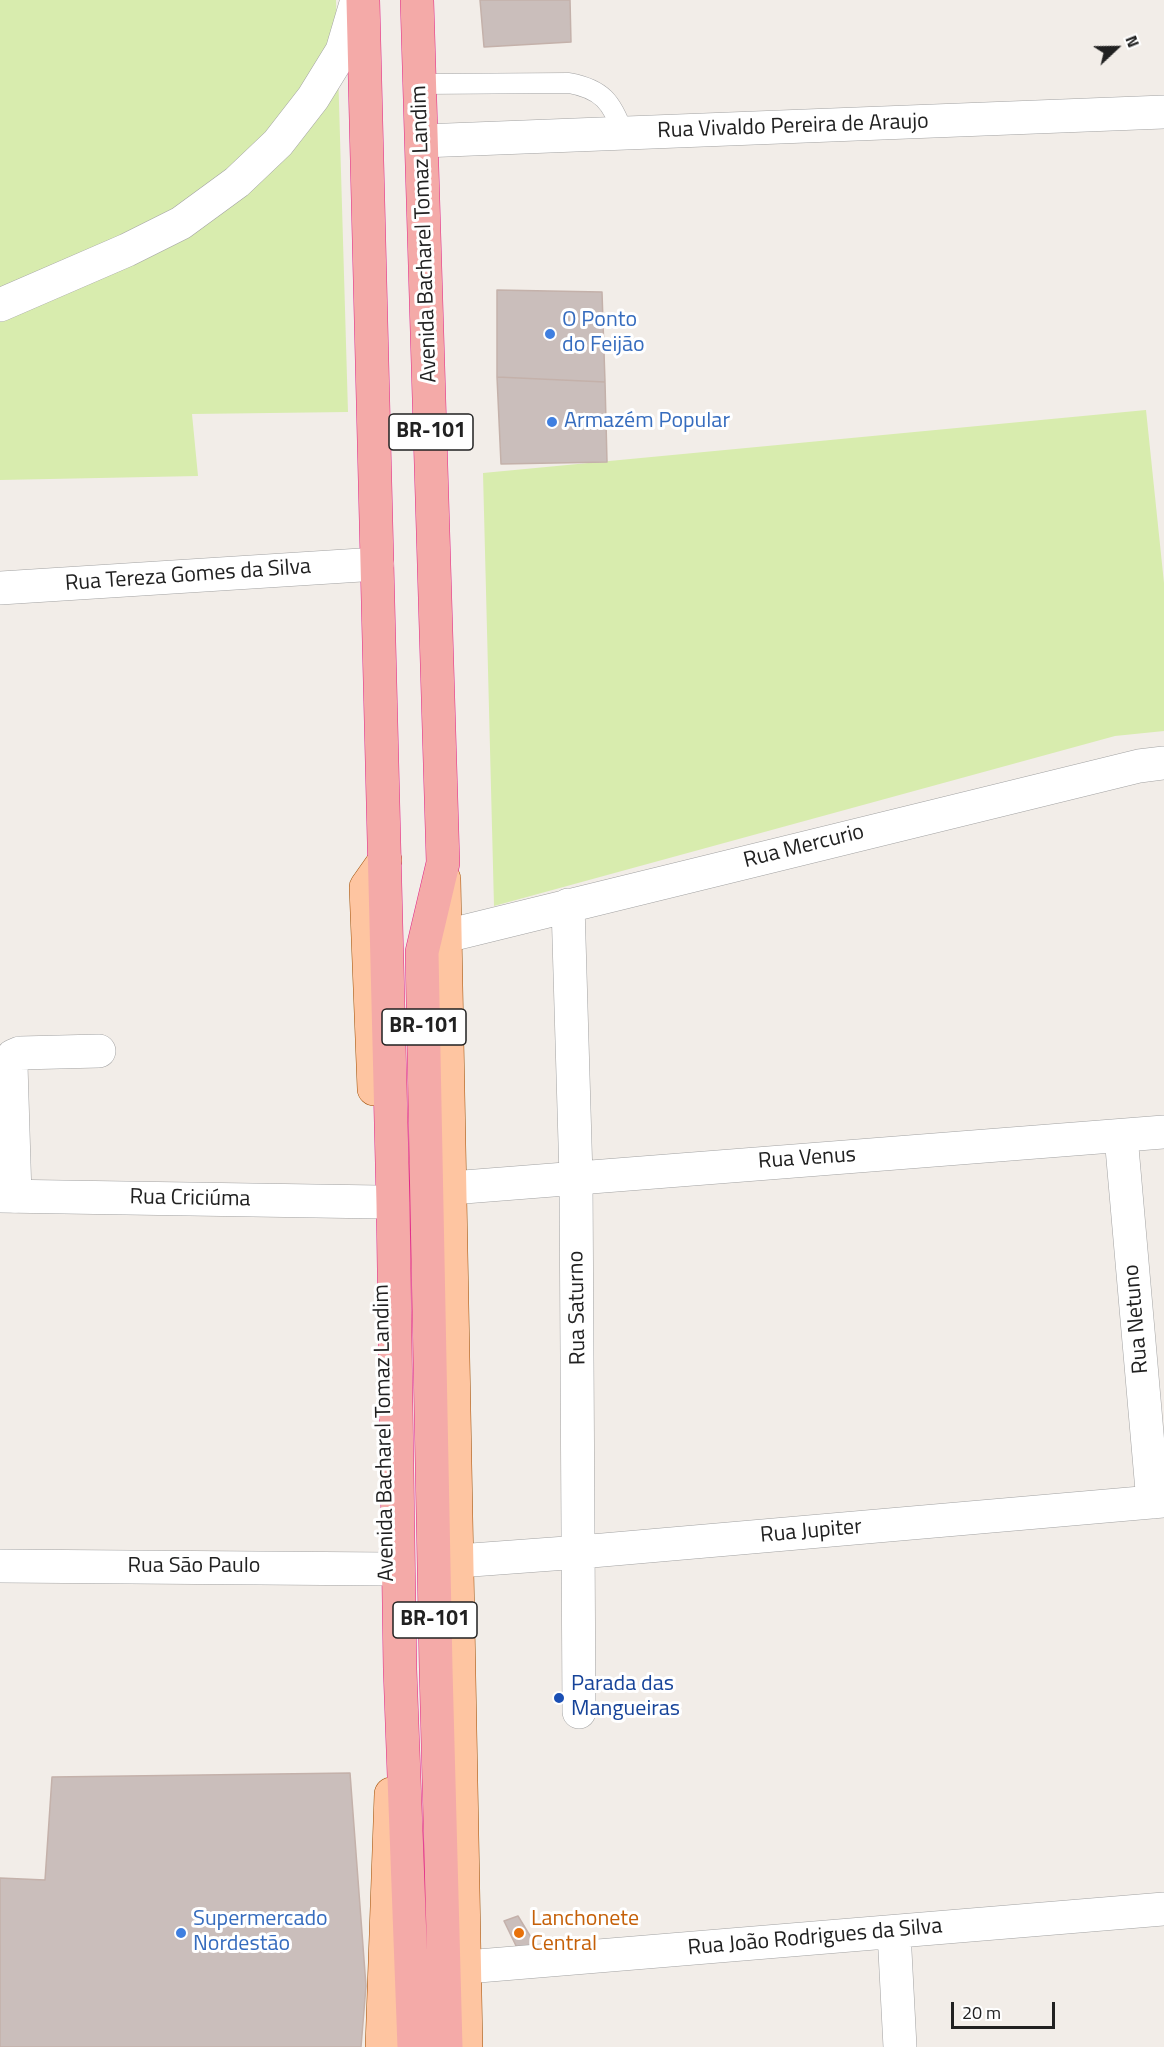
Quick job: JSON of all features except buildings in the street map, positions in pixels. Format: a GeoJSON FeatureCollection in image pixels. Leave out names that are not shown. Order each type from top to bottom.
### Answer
{"type":"FeatureCollection","features":[{"type":"Feature","properties":{"kind":"highway","name":"Avenida Bacharel Tomaz Landim"},"geometry":{"type":"LineString","coordinates":[[363,0],[385,860],[386,1202],[414,2047]]}},
{"type":"Feature","properties":{"kind":"highway","name":"Avenida Bacharel Tomaz Landim"},"geometry":{"type":"LineString","coordinates":[[417,0],[444,863],[422,952],[439,1190],[435,1657],[446,2047]]}},
{"type":"Feature","properties":{"kind":"main road","name":"Avenida Bacharel Tomaz Landim"},"geometry":{"type":"LineString","coordinates":[[444,863],[446,936],[439,1190],[457,1555],[466,2047]]}},
{"type":"Feature","properties":{"kind":"main road","name":"Avenida Bacharel Tomaz Landim"},"geometry":{"type":"LineString","coordinates":[[382,2047],[394,1727],[388,1569],[386,1202]]}},
{"type":"Feature","properties":{"kind":"street"},"geometry":{"type":"LineString","coordinates":[[0,304],[128,250],[172,227],[237,182],[278,143],[313,98],[342,51],[357,0]]}},
{"type":"Feature","properties":{"kind":"street","name":"Rua Vivaldo Pereira de Araujo"},"geometry":{"type":"LineString","coordinates":[[422,141],[1164,112]]}},
{"type":"Feature","properties":{"kind":"street","name":"Rua Tereza Gomes da Silva"},"geometry":{"type":"LineString","coordinates":[[0,588],[377,564]]}},
{"type":"Feature","properties":{"kind":"street","name":"Rua Mercurio"},"geometry":{"type":"LineString","coordinates":[[446,936],[1139,766],[1164,763]]}},
{"type":"Feature","properties":{"kind":"street","name":"Rua Saturno"},"geometry":{"type":"LineString","coordinates":[[568,905],[576,1177],[580,1552],[579,1712]]}},
{"type":"Feature","properties":{"kind":"street"},"geometry":{"type":"LineString","coordinates":[[8,1196],[13,1056],[20,1053],[99,1051]]}},
{"type":"Feature","properties":{"kind":"street","name":"Rua Venus"},"geometry":{"type":"LineString","coordinates":[[439,1190],[576,1177],[1164,1132]]}},
{"type":"Feature","properties":{"kind":"street","name":"Rua Netuno"},"geometry":{"type":"LineString","coordinates":[[1121,1136],[1159,1502]]}},
{"type":"Feature","properties":{"kind":"street","name":"Rua Criciúma"},"geometry":{"type":"LineString","coordinates":[[8,1196],[386,1202]]}},
{"type":"Feature","properties":{"kind":"street","name":"Rua Jupiter"},"geometry":{"type":"LineString","coordinates":[[457,1555],[580,1552],[1159,1502]]}},
{"type":"Feature","properties":{"kind":"street","name":"Rua São Paulo"},"geometry":{"type":"LineString","coordinates":[[0,1566],[388,1569]]}},
{"type":"Feature","properties":{"kind":"street","name":"Rua João Rodrigues da Silva"},"geometry":{"type":"LineString","coordinates":[[466,1967],[1164,1909]]}},
{"type":"Feature","properties":{"kind":"street"},"geometry":{"type":"LineString","coordinates":[[894,1932],[900,2047]]}},
{"type":"Feature","properties":{"kind":"lane"},"geometry":{"type":"LineString","coordinates":[[420,84],[568,83],[586,86],[603,96],[616,112],[623,133]]}},
{"type":"Feature","properties":{"kind":"green space"},"geometry":{"type":"Polygon","coordinates":[[[0,0],[336,0],[348,412],[192,414],[198,476],[0,480],[0,0]]]}},
{"type":"Feature","properties":{"kind":"green space"},"geometry":{"type":"Polygon","coordinates":[[[1146,410],[1164,583],[1164,731],[1115,736],[494,906],[483,473],[1146,410]]]}},
{"type":"Feature","properties":{"kind":"place","name":"O Ponto do Feijão"},"geometry":{"type":"Point","coordinates":[550,334]}},
{"type":"Feature","properties":{"kind":"place","name":"Armazém Popular"},"geometry":{"type":"Point","coordinates":[552,422]}},
{"type":"Feature","properties":{"kind":"place","name":"Parada das Mangueiras"},"geometry":{"type":"Point","coordinates":[559,1698]}},
{"type":"Feature","properties":{"kind":"place","name":"Supermercado Nordestão"},"geometry":{"type":"Point","coordinates":[181,1933]}},
{"type":"Feature","properties":{"kind":"place","name":"Lanchonete Central"},"geometry":{"type":"Point","coordinates":[519,1933]}}]}
